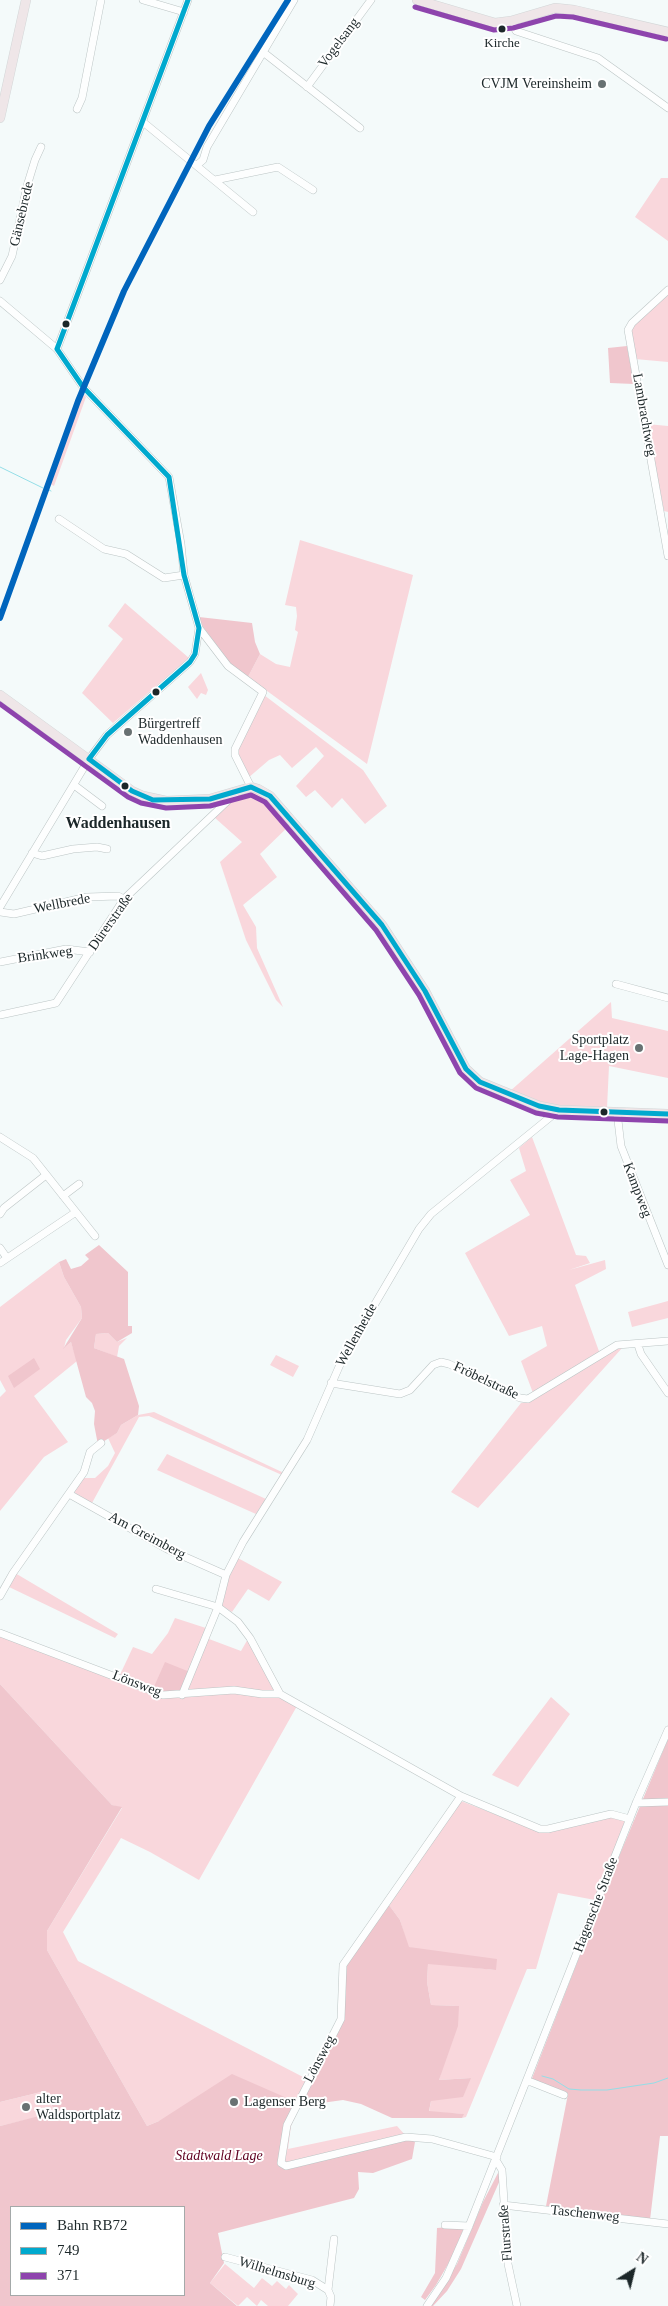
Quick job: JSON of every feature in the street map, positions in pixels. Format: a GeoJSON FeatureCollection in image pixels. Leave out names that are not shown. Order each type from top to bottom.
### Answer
{"type":"FeatureCollection","features":[{"type":"Feature","properties":{"kind":"main road"},"geometry":{"type":"LineString","coordinates":[[0,118],[26,0]]}},
{"type":"Feature","properties":{"kind":"main road"},"geometry":{"type":"LineString","coordinates":[[417,0],[488,22],[511,21],[545,9],[562,8],[668,32]]}},
{"type":"Feature","properties":{"kind":"main road"},"geometry":{"type":"LineString","coordinates":[[0,695],[132,791],[153,800],[210,799],[251,787],[258,788],[270,796],[382,925],[425,991],[466,1069],[480,1082],[539,1106],[559,1110],[668,1114]]}},
{"type":"Feature","properties":{"kind":"street"},"geometry":{"type":"LineString","coordinates":[[77,108],[82,98],[101,0]]}},
{"type":"Feature","properties":{"kind":"street"},"geometry":{"type":"LineString","coordinates":[[143,0],[184,12]]}},
{"type":"Feature","properties":{"kind":"street"},"geometry":{"type":"LineString","coordinates":[[57,349],[188,0]]}},
{"type":"Feature","properties":{"kind":"street"},"geometry":{"type":"LineString","coordinates":[[197,165],[203,160],[207,147],[294,0]]}},
{"type":"Feature","properties":{"kind":"street","name":"Vogelsang"},"geometry":{"type":"LineString","coordinates":[[307,86],[371,0]]}},
{"type":"Feature","properties":{"kind":"street"},"geometry":{"type":"LineString","coordinates":[[511,21],[516,31],[598,58],[668,108]]}},
{"type":"Feature","properties":{"kind":"street"},"geometry":{"type":"LineString","coordinates":[[263,52],[360,128]]}},
{"type":"Feature","properties":{"kind":"street"},"geometry":{"type":"LineString","coordinates":[[143,122],[253,212]]}},
{"type":"Feature","properties":{"kind":"street","name":"Gänsebrede"},"geometry":{"type":"LineString","coordinates":[[0,280],[12,256],[27,186],[41,147]]}},
{"type":"Feature","properties":{"kind":"street"},"geometry":{"type":"LineString","coordinates":[[215,180],[278,167],[313,190]]}},
{"type":"Feature","properties":{"kind":"street","name":"Lambrachtweg"},"geometry":{"type":"LineString","coordinates":[[668,290],[632,323],[628,330],[668,556]]}},
{"type":"Feature","properties":{"kind":"street"},"geometry":{"type":"LineString","coordinates":[[0,301],[57,349],[83,388],[169,477],[181,544],[184,575],[199,628],[228,666],[263,692],[235,749],[235,755],[251,787]]}},
{"type":"Feature","properties":{"kind":"street"},"geometry":{"type":"LineString","coordinates":[[59,518],[104,549],[126,554],[164,578],[184,575]]}},
{"type":"Feature","properties":{"kind":"street"},"geometry":{"type":"LineString","coordinates":[[0,907],[89,760],[107,735],[190,662],[195,654],[199,628]]}},
{"type":"Feature","properties":{"kind":"street"},"geometry":{"type":"LineString","coordinates":[[74,785],[102,806]]}},
{"type":"Feature","properties":{"kind":"street","name":"Dürerstraße"},"geometry":{"type":"LineString","coordinates":[[0,1015],[56,1003],[124,898],[239,790]]}},
{"type":"Feature","properties":{"kind":"street"},"geometry":{"type":"LineString","coordinates":[[32,854],[42,856],[73,849],[97,847],[107,849]]}},
{"type":"Feature","properties":{"kind":"street","name":"Wellbrede"},"geometry":{"type":"LineString","coordinates":[[0,912],[14,914],[87,897],[118,896],[124,898]]}},
{"type":"Feature","properties":{"kind":"street","name":"Brinkweg"},"geometry":{"type":"LineString","coordinates":[[0,962],[66,949],[90,952]]}},
{"type":"Feature","properties":{"kind":"street"},"geometry":{"type":"LineString","coordinates":[[616,984],[668,998]]}},
{"type":"Feature","properties":{"kind":"street","name":"Wellenheide"},"geometry":{"type":"LineString","coordinates":[[182,1695],[218,1607],[226,1575],[243,1542],[308,1440],[332,1383],[394,1271],[431,1214],[559,1110]]}},
{"type":"Feature","properties":{"kind":"street","name":"Kampweg"},"geometry":{"type":"LineString","coordinates":[[618,1112],[621,1146],[668,1265]]}},
{"type":"Feature","properties":{"kind":"street"},"geometry":{"type":"LineString","coordinates":[[0,1137],[33,1158],[95,1236]]}},
{"type":"Feature","properties":{"kind":"street"},"geometry":{"type":"LineString","coordinates":[[0,1214],[4,1208],[46,1175]]}},
{"type":"Feature","properties":{"kind":"street"},"geometry":{"type":"LineString","coordinates":[[63,1196],[79,1184]]}},
{"type":"Feature","properties":{"kind":"street"},"geometry":{"type":"LineString","coordinates":[[0,1263],[76,1212]]}},
{"type":"Feature","properties":{"kind":"street"},"geometry":{"type":"LineString","coordinates":[[0,1248],[7,1258]]}},
{"type":"Feature","properties":{"kind":"street","name":"Fröbelstraße"},"geometry":{"type":"LineString","coordinates":[[332,1383],[400,1394],[410,1390],[433,1365],[441,1362],[520,1398],[528,1399],[618,1346],[668,1342]]}},
{"type":"Feature","properties":{"kind":"street"},"geometry":{"type":"LineString","coordinates":[[638,1345],[641,1354],[668,1393]]}},
{"type":"Feature","properties":{"kind":"street"},"geometry":{"type":"LineString","coordinates":[[0,1596],[12,1572],[84,1472],[90,1452],[101,1443]]}},
{"type":"Feature","properties":{"kind":"street","name":"Am Greimberg"},"geometry":{"type":"LineString","coordinates":[[69,1494],[167,1549],[226,1575]]}},
{"type":"Feature","properties":{"kind":"street"},"geometry":{"type":"LineString","coordinates":[[156,1589],[218,1607],[238,1622],[250,1638],[280,1694]]}},
{"type":"Feature","properties":{"kind":"street","name":"Lönsweg"},"geometry":{"type":"LineString","coordinates":[[0,1633],[163,1695],[234,1690],[280,1694],[461,1796],[540,1829],[548,1829],[611,1814],[630,1819]]}},
{"type":"Feature","properties":{"kind":"street","name":"Hagensche Straße"},"geometry":{"type":"LineString","coordinates":[[427,2306],[446,2278],[469,2226],[636,1803],[668,1730]]}},
{"type":"Feature","properties":{"kind":"street","name":"Lönsweg"},"geometry":{"type":"LineString","coordinates":[[461,1796],[343,1964],[340,2019],[287,2125],[281,2163],[286,2166],[406,2137],[432,2139],[496,2159]]}},
{"type":"Feature","properties":{"kind":"street"},"geometry":{"type":"LineString","coordinates":[[636,1803],[668,1802]]}},
{"type":"Feature","properties":{"kind":"street"},"geometry":{"type":"LineString","coordinates":[[526,2082],[531,2082],[564,2095]]}},
{"type":"Feature","properties":{"kind":"street","name":"Flurstraße"},"geometry":{"type":"LineString","coordinates":[[496,2159],[502,2170],[508,2264],[517,2306]]}},
{"type":"Feature","properties":{"kind":"street","name":"Taschenweg"},"geometry":{"type":"LineString","coordinates":[[503,2205],[668,2224]]}},
{"type":"Feature","properties":{"kind":"street"},"geometry":{"type":"LineString","coordinates":[[445,2225],[469,2226]]}},
{"type":"Feature","properties":{"kind":"street"},"geometry":{"type":"LineString","coordinates":[[330,2306],[331,2297],[328,2290],[334,2239]]}},
{"type":"Feature","properties":{"kind":"street","name":"Wilhelmsburg"},"geometry":{"type":"LineString","coordinates":[[225,2257],[312,2280],[328,2290]]}},
{"type":"Feature","properties":{"kind":"shaded area"},"geometry":{"type":"Polygon","coordinates":[[[661,178],[668,178],[668,241],[635,217],[661,178]]]}},
{"type":"Feature","properties":{"kind":"shaded area"},"geometry":{"type":"Polygon","coordinates":[[[668,292],[668,362],[635,359],[630,331],[633,325],[668,292]]]}},
{"type":"Feature","properties":{"kind":"shaded area"},"geometry":{"type":"Polygon","coordinates":[[[83,394],[86,397],[54,486],[50,484],[83,394]]]}},
{"type":"Feature","properties":{"kind":"shaded area"},"geometry":{"type":"Polygon","coordinates":[[[647,424],[668,426],[668,512],[664,511],[647,424]]]}},
{"type":"Feature","properties":{"kind":"shaded area"},"geometry":{"type":"Polygon","coordinates":[[[300,540],[413,575],[367,764],[248,677],[260,654],[276,664],[290,667],[298,632],[295,630],[297,616],[296,607],[285,605],[300,540]]]}},
{"type":"Feature","properties":{"kind":"shaded area"},"geometry":{"type":"Polygon","coordinates":[[[125,603],[189,658],[113,723],[82,693],[123,639],[108,626],[125,603]]]}},
{"type":"Feature","properties":{"kind":"shaded area"},"geometry":{"type":"Polygon","coordinates":[[[201,673],[208,690],[206,695],[201,693],[197,699],[188,687],[201,673]]]}},
{"type":"Feature","properties":{"kind":"shaded area"},"geometry":{"type":"Polygon","coordinates":[[[264,695],[363,770],[387,806],[365,824],[342,798],[332,808],[315,790],[306,797],[296,786],[324,756],[316,747],[292,768],[280,755],[269,760],[248,778],[237,755],[237,749],[264,695]]]}},
{"type":"Feature","properties":{"kind":"shaded area"},"geometry":{"type":"Polygon","coordinates":[[[250,789],[269,798],[292,823],[260,854],[277,877],[243,905],[256,927],[257,948],[283,1007],[276,1000],[246,940],[220,862],[242,842],[214,817],[239,793],[250,789]]]}},
{"type":"Feature","properties":{"kind":"shaded area"},"geometry":{"type":"Polygon","coordinates":[[[611,1002],[612,1018],[668,1031],[668,1078],[609,1066],[607,1108],[564,1108],[539,1103],[509,1092],[611,1002]]]}},
{"type":"Feature","properties":{"kind":"shaded area"},"geometry":{"type":"Polygon","coordinates":[[[532,1137],[576,1255],[586,1256],[590,1263],[569,1270],[605,1260],[606,1269],[575,1285],[600,1354],[533,1393],[521,1361],[547,1346],[542,1326],[509,1336],[465,1253],[530,1215],[510,1180],[526,1171],[519,1148],[532,1137]]]}},
{"type":"Feature","properties":{"kind":"shaded area"},"geometry":{"type":"Polygon","coordinates":[[[59,1262],[64,1277],[81,1307],[82,1318],[66,1340],[64,1348],[71,1342],[77,1361],[34,1396],[68,1442],[44,1457],[0,1511],[0,1397],[6,1391],[0,1380],[0,1307],[59,1262]]]}},
{"type":"Feature","properties":{"kind":"shaded area"},"geometry":{"type":"Polygon","coordinates":[[[668,1301],[668,1318],[632,1327],[628,1312],[668,1301]]]}},
{"type":"Feature","properties":{"kind":"shaded area"},"geometry":{"type":"Polygon","coordinates":[[[108,1333],[117,1342],[127,1338],[119,1346],[117,1357],[94,1348],[96,1334],[108,1333]]]}},
{"type":"Feature","properties":{"kind":"shaded area"},"geometry":{"type":"Polygon","coordinates":[[[617,1347],[623,1347],[478,1508],[451,1492],[521,1403],[529,1402],[617,1347]]]}},
{"type":"Feature","properties":{"kind":"shaded area"},"geometry":{"type":"Polygon","coordinates":[[[276,1355],[299,1366],[293,1377],[270,1365],[276,1355]]]}},
{"type":"Feature","properties":{"kind":"shaded area"},"geometry":{"type":"Polygon","coordinates":[[[154,1412],[284,1473],[282,1475],[149,1416],[139,1417],[92,1503],[76,1494],[74,1491],[83,1478],[95,1478],[108,1466],[115,1453],[108,1438],[117,1433],[121,1425],[138,1415],[154,1412]]]}},
{"type":"Feature","properties":{"kind":"shaded area"},"geometry":{"type":"Polygon","coordinates":[[[167,1454],[266,1499],[256,1514],[157,1470],[167,1454]]]}},
{"type":"Feature","properties":{"kind":"shaded area"},"geometry":{"type":"Polygon","coordinates":[[[236,1557],[282,1582],[269,1601],[248,1589],[232,1612],[221,1605],[229,1573],[236,1557]]]}},
{"type":"Feature","properties":{"kind":"shaded area"},"geometry":{"type":"Polygon","coordinates":[[[15,1573],[118,1634],[115,1638],[7,1586],[15,1573]]]}},
{"type":"Feature","properties":{"kind":"shaded area"},"geometry":{"type":"Polygon","coordinates":[[[175,1618],[212,1630],[209,1639],[241,1651],[249,1637],[276,1692],[236,1689],[163,1697],[232,1692],[279,1696],[297,1706],[199,1880],[121,1838],[63,1932],[78,1961],[307,2079],[300,2106],[291,2126],[288,2149],[397,2126],[406,2136],[281,2168],[284,2124],[159,2121],[147,2126],[47,1950],[47,1931],[122,1808],[112,1805],[0,1684],[0,1634],[118,1679],[133,1647],[152,1654],[168,1633],[175,1618]]]}},
{"type":"Feature","properties":{"kind":"shaded area"},"geometry":{"type":"Polygon","coordinates":[[[551,1697],[570,1714],[518,1787],[492,1775],[551,1697]]]}},
{"type":"Feature","properties":{"kind":"shaded area"},"geometry":{"type":"Polygon","coordinates":[[[461,1801],[544,1833],[611,1816],[625,1821],[595,1900],[558,1893],[536,1969],[527,1969],[466,2117],[462,2118],[463,2114],[429,2112],[431,2101],[471,2078],[439,2080],[458,2006],[431,2005],[427,1982],[428,1963],[496,1970],[408,1947],[400,1920],[389,1905],[461,1801]]]}},
{"type":"Feature","properties":{"kind":"shaded area","name":"alter Waldsportplatz"},"geometry":{"type":"Polygon","coordinates":[[[45,2091],[55,2113],[0,2126],[0,2102],[45,2091]]]}},
{"type":"Feature","properties":{"kind":"shaded area"},"geometry":{"type":"Polygon","coordinates":[[[225,2264],[254,2288],[262,2278],[272,2286],[277,2281],[286,2289],[289,2285],[298,2294],[288,2306],[268,2306],[261,2300],[257,2306],[247,2297],[238,2306],[210,2283],[225,2264]]]}},
{"type":"Feature","properties":{"kind":"green space"},"geometry":{"type":"Polygon","coordinates":[[[627,346],[634,384],[610,383],[608,348],[627,346]]]}},
{"type":"Feature","properties":{"kind":"green space"},"geometry":{"type":"Polygon","coordinates":[[[199,617],[252,623],[255,642],[260,654],[248,677],[231,665],[201,624],[199,617]]]}},
{"type":"Feature","properties":{"kind":"green space"},"geometry":{"type":"Polygon","coordinates":[[[99,1245],[128,1272],[128,1326],[132,1326],[132,1333],[117,1342],[108,1333],[96,1334],[94,1348],[124,1359],[139,1406],[138,1415],[121,1425],[117,1433],[98,1445],[94,1424],[95,1411],[92,1403],[86,1397],[71,1342],[63,1349],[82,1318],[81,1307],[64,1277],[59,1262],[66,1259],[71,1269],[81,1266],[89,1259],[85,1255],[99,1245]]]}},
{"type":"Feature","properties":{"kind":"green space"},"geometry":{"type":"Polygon","coordinates":[[[34,1358],[40,1369],[14,1388],[8,1376],[34,1358]]]}},
{"type":"Feature","properties":{"kind":"green space"},"geometry":{"type":"Polygon","coordinates":[[[165,1662],[190,1672],[183,1690],[164,1693],[153,1689],[165,1662]]]}},
{"type":"Feature","properties":{"kind":"green space","name":"Stadtwald Lage"},"geometry":{"type":"Polygon","coordinates":[[[0,1684],[112,1805],[122,1807],[47,1931],[47,1950],[147,2126],[159,2121],[232,2074],[296,2102],[284,2124],[281,2168],[406,2136],[415,2142],[412,2159],[373,2173],[358,2172],[359,2189],[354,2198],[218,2233],[224,2263],[210,2283],[237,2306],[0,2306],[0,2126],[55,2112],[45,2091],[0,2102],[0,1684]]]}},
{"type":"Feature","properties":{"kind":"green space"},"geometry":{"type":"Polygon","coordinates":[[[668,1739],[668,2136],[660,2136],[650,2220],[546,2206],[568,2094],[531,2081],[610,1878],[668,1739]]]}},
{"type":"Feature","properties":{"kind":"green space"},"geometry":{"type":"Polygon","coordinates":[[[389,1905],[400,1920],[409,1947],[497,1959],[496,1970],[428,1964],[427,1982],[431,2005],[459,2006],[458,2026],[439,2080],[471,2078],[463,2097],[431,2101],[429,2111],[464,2114],[462,2118],[392,2118],[361,2104],[343,2100],[300,2106],[344,2019],[346,1965],[389,1905]]]}},
{"type":"Feature","properties":{"kind":"green space"},"geometry":{"type":"Polygon","coordinates":[[[499,2171],[500,2180],[461,2269],[447,2291],[433,2306],[430,2306],[457,2264],[483,2202],[499,2171]]]}},
{"type":"Feature","properties":{"kind":"green space"},"geometry":{"type":"Polygon","coordinates":[[[465,2226],[451,2259],[425,2300],[421,2297],[435,2273],[437,2228],[465,2226]]]}},
{"type":"Feature","properties":{"kind":"waterway"},"geometry":{"type":"LineString","coordinates":[[0,467],[43,488]]}},
{"type":"Feature","properties":{"kind":"waterway"},"geometry":{"type":"LineString","coordinates":[[47,489],[51,491]]}},
{"type":"Feature","properties":{"kind":"waterway"},"geometry":{"type":"LineString","coordinates":[[542,2076],[553,2079],[569,2089],[581,2090],[607,2090],[654,2083],[668,2078]]}},
{"type":"Feature","properties":{"kind":"rail line","name":"RB72"},"geometry":{"type":"LineString","coordinates":[[0,618],[78,401],[124,291],[209,126],[288,0]]}},
{"type":"Feature","properties":{"kind":"transit line","name":"749"},"geometry":{"type":"LineString","coordinates":[[57,349],[188,0]]}},
{"type":"Feature","properties":{"kind":"transit line","name":"371"},"geometry":{"type":"LineString","coordinates":[[415,7],[494,30],[513,28],[556,16],[573,17],[666,39]]}},
{"type":"Feature","properties":{"kind":"transit line","name":"749"},"geometry":{"type":"LineString","coordinates":[[57,349],[83,387],[169,477],[184,575],[199,628],[195,654],[190,662],[107,735],[89,759]]}},
{"type":"Feature","properties":{"kind":"transit line","name":"371"},"geometry":{"type":"LineString","coordinates":[[0,704],[128,797],[141,803],[166,808],[210,806],[251,795],[265,802],[376,930],[419,995],[460,1073],[476,1088],[536,1113],[558,1117],[668,1121]]}},
{"type":"Feature","properties":{"kind":"transit line","name":"749"},"geometry":{"type":"LineString","coordinates":[[89,759],[132,791],[153,800],[210,799],[251,787],[270,796],[382,925],[425,991],[466,1069],[480,1082],[539,1106],[559,1110],[668,1114]]}},
{"type":"Feature","properties":{"kind":"place","name":"Kirche"},"geometry":{"type":"Point","coordinates":[502,29]}},
{"type":"Feature","properties":{"kind":"place","name":"CVJM Vereinsheim"},"geometry":{"type":"Point","coordinates":[602,84]}},
{"type":"Feature","properties":{"kind":"place","name":"Bürgertreff Waddenhausen"},"geometry":{"type":"Point","coordinates":[128,732]}},
{"type":"Feature","properties":{"kind":"place","name":"Sportplatz Lage-Hagen"},"geometry":{"type":"Point","coordinates":[639,1048]}},
{"type":"Feature","properties":{"kind":"place","name":"Lagenser Berg"},"geometry":{"type":"Point","coordinates":[234,2102]}},
{"type":"Feature","properties":{"kind":"place","name":"alter Waldsportplatz"},"geometry":{"type":"Point","coordinates":[26,2107]}},
{"type":"Feature","properties":{"kind":"district","name":"Waddenhausen"},"geometry":{"type":"Point","coordinates":[118,824]}}]}
